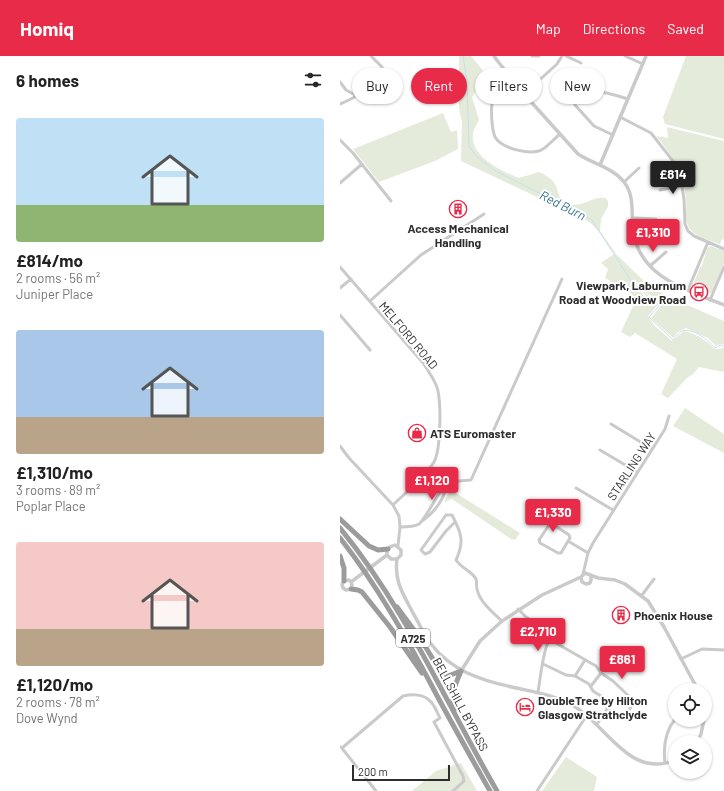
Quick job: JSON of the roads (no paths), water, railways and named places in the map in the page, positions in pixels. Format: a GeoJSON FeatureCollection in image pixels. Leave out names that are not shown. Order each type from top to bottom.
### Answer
{"type":"FeatureCollection","features":[{"type":"Feature","properties":{"kind":"highway"},"geometry":{"type":"LineString","coordinates":[[340,519],[369,546],[378,550],[388,549]]}},
{"type":"Feature","properties":{"kind":"highway","name":"BELLSHILL BYPASS"},"geometry":{"type":"LineString","coordinates":[[340,528],[358,550],[383,588],[423,655],[476,755],[497,791]]}},
{"type":"Feature","properties":{"kind":"highway","name":"BELLSHILL BYPASS"},"geometry":{"type":"LineString","coordinates":[[340,538],[379,593],[406,637],[490,791]]}},
{"type":"Feature","properties":{"kind":"highway"},"geometry":{"type":"LineString","coordinates":[[340,556],[344,568],[344,581]]}},
{"type":"Feature","properties":{"kind":"highway"},"geometry":{"type":"LineString","coordinates":[[383,588],[408,620],[440,671],[448,676],[461,671]]}},
{"type":"Feature","properties":{"kind":"highway"},"geometry":{"type":"LineString","coordinates":[[350,589],[362,592],[390,627],[434,690]]}},
{"type":"Feature","properties":{"kind":"highway"},"geometry":{"type":"LineString","coordinates":[[461,671],[453,690],[452,703],[476,755]]}},
{"type":"Feature","properties":{"kind":"street"},"geometry":{"type":"LineString","coordinates":[[371,56],[382,68]]}},
{"type":"Feature","properties":{"kind":"street"},"geometry":{"type":"LineString","coordinates":[[494,56],[503,68]]}},
{"type":"Feature","properties":{"kind":"street"},"geometry":{"type":"LineString","coordinates":[[532,56],[539,56]]}},
{"type":"Feature","properties":{"kind":"street"},"geometry":{"type":"LineString","coordinates":[[542,78],[557,64],[562,56]]}},
{"type":"Feature","properties":{"kind":"street"},"geometry":{"type":"LineString","coordinates":[[566,56],[581,63]]}},
{"type":"Feature","properties":{"kind":"street"},"geometry":{"type":"LineString","coordinates":[[626,56],[643,64]]}},
{"type":"Feature","properties":{"kind":"street"},"geometry":{"type":"LineString","coordinates":[[600,165],[646,56]]}},
{"type":"Feature","properties":{"kind":"street"},"geometry":{"type":"LineString","coordinates":[[340,82],[346,90],[352,93]]}},
{"type":"Feature","properties":{"kind":"street"},"geometry":{"type":"LineString","coordinates":[[612,135],[594,126],[575,105],[575,96],[578,93],[608,92],[628,99]]}},
{"type":"Feature","properties":{"kind":"street"},"geometry":{"type":"LineString","coordinates":[[340,104],[352,99]]}},
{"type":"Feature","properties":{"kind":"street"},"geometry":{"type":"LineString","coordinates":[[493,104],[492,114],[496,138],[503,145],[527,153],[543,150],[560,134]]}},
{"type":"Feature","properties":{"kind":"street"},"geometry":{"type":"LineString","coordinates":[[533,104],[578,154],[585,159],[612,171],[624,182],[631,195],[633,230],[638,249],[650,266],[664,279],[724,305]]}},
{"type":"Feature","properties":{"kind":"street"},"geometry":{"type":"LineString","coordinates":[[620,118],[651,133],[673,161],[679,173],[682,186],[685,224],[691,234],[724,249]]}},
{"type":"Feature","properties":{"kind":"street"},"geometry":{"type":"LineString","coordinates":[[340,140],[392,201]]}},
{"type":"Feature","properties":{"kind":"street"},"geometry":{"type":"LineString","coordinates":[[340,183],[362,164]]}},
{"type":"Feature","properties":{"kind":"street"},"geometry":{"type":"LineString","coordinates":[[624,182],[639,168]]}},
{"type":"Feature","properties":{"kind":"street"},"geometry":{"type":"LineString","coordinates":[[660,190],[682,186]]}},
{"type":"Feature","properties":{"kind":"street"},"geometry":{"type":"LineString","coordinates":[[370,301],[421,255],[484,214]]}},
{"type":"Feature","properties":{"kind":"street"},"geometry":{"type":"LineString","coordinates":[[633,218],[656,219]]}},
{"type":"Feature","properties":{"kind":"street"},"geometry":{"type":"LineString","coordinates":[[688,290],[708,242]]}},
{"type":"Feature","properties":{"kind":"street"},"geometry":{"type":"LineString","coordinates":[[650,266],[666,252]]}},
{"type":"Feature","properties":{"kind":"street","name":"MELFORD ROAD"},"geometry":{"type":"LineString","coordinates":[[340,266],[424,364],[433,378],[438,392],[440,438],[434,461],[428,471],[393,505]]}},
{"type":"Feature","properties":{"kind":"street"},"geometry":{"type":"LineString","coordinates":[[710,300],[724,267]]}},
{"type":"Feature","properties":{"kind":"street"},"geometry":{"type":"LineString","coordinates":[[340,288],[351,279]]}},
{"type":"Feature","properties":{"kind":"street"},"geometry":{"type":"LineString","coordinates":[[421,522],[440,490],[447,482],[470,480],[562,279]]}},
{"type":"Feature","properties":{"kind":"street"},"geometry":{"type":"LineString","coordinates":[[340,315],[370,350]]}},
{"type":"Feature","properties":{"kind":"street","name":"STARLING WAY"},"geometry":{"type":"LineString","coordinates":[[582,575],[588,553],[613,510],[666,429],[669,416]]}},
{"type":"Feature","properties":{"kind":"street"},"geometry":{"type":"LineString","coordinates":[[611,424],[652,449]]}},
{"type":"Feature","properties":{"kind":"street"},"geometry":{"type":"LineString","coordinates":[[340,446],[349,458],[393,505],[400,516],[398,546],[401,555],[397,559],[396,567],[398,583],[430,643],[443,657],[461,671],[485,680],[538,692],[571,704],[587,715],[623,751],[630,756],[647,764],[668,763]]}},
{"type":"Feature","properties":{"kind":"street"},"geometry":{"type":"LineString","coordinates":[[600,450],[637,472]]}},
{"type":"Feature","properties":{"kind":"street"},"geometry":{"type":"LineString","coordinates":[[400,527],[411,527],[430,516],[438,506],[445,493],[447,482]]}},
{"type":"Feature","properties":{"kind":"street"},"geometry":{"type":"LineString","coordinates":[[576,488],[613,510]]}},
{"type":"Feature","properties":{"kind":"street"},"geometry":{"type":"LineString","coordinates":[[455,522],[430,552],[425,554],[421,550],[446,516],[452,515],[460,533],[461,548],[456,560],[460,566],[471,573],[477,580],[477,589],[480,597],[502,621]]}},
{"type":"Feature","properties":{"kind":"street"},"geometry":{"type":"LineString","coordinates":[[549,525],[552,525],[569,535],[570,538],[568,542],[561,553],[558,553],[540,543],[539,540],[549,525]]}},
{"type":"Feature","properties":{"kind":"street"},"geometry":{"type":"LineString","coordinates":[[568,542],[588,553]]}},
{"type":"Feature","properties":{"kind":"street"},"geometry":{"type":"LineString","coordinates":[[351,582],[349,580],[344,581],[341,589],[350,589],[352,585],[351,582],[387,555],[388,549],[393,545],[398,546]]}},
{"type":"Feature","properties":{"kind":"street"},"geometry":{"type":"LineString","coordinates":[[387,555],[391,559],[397,559]]}},
{"type":"Feature","properties":{"kind":"street"},"geometry":{"type":"LineString","coordinates":[[585,567],[592,580]]}},
{"type":"Feature","properties":{"kind":"street"},"geometry":{"type":"LineString","coordinates":[[461,671],[480,641],[502,621],[542,594],[582,575],[589,574],[598,578],[615,580],[625,584],[642,595],[660,618],[694,683]]}},
{"type":"Feature","properties":{"kind":"street"},"geometry":{"type":"LineString","coordinates":[[582,575],[582,582]]}},
{"type":"Feature","properties":{"kind":"street"},"geometry":{"type":"LineString","coordinates":[[572,581],[588,584],[592,580],[598,578]]}},
{"type":"Feature","properties":{"kind":"street"},"geometry":{"type":"LineString","coordinates":[[642,595],[654,579]]}},
{"type":"Feature","properties":{"kind":"street"},"geometry":{"type":"LineString","coordinates":[[518,609],[526,617],[551,633]]}},
{"type":"Feature","properties":{"kind":"street"},"geometry":{"type":"LineString","coordinates":[[538,692],[551,633],[560,623]]}},
{"type":"Feature","properties":{"kind":"street"},"geometry":{"type":"LineString","coordinates":[[550,638],[596,666],[601,673],[614,681],[619,688],[634,701],[624,719],[607,709]]}},
{"type":"Feature","properties":{"kind":"street"},"geometry":{"type":"LineString","coordinates":[[681,659],[702,649],[724,650]]}},
{"type":"Feature","properties":{"kind":"street"},"geometry":{"type":"LineString","coordinates":[[575,676],[585,660]]}},
{"type":"Feature","properties":{"kind":"street"},"geometry":{"type":"LineString","coordinates":[[543,664],[566,675],[575,676],[591,686],[593,691],[604,698],[607,704],[607,709],[597,724]]}},
{"type":"Feature","properties":{"kind":"street"},"geometry":{"type":"LineString","coordinates":[[591,686],[601,673]]}},
{"type":"Feature","properties":{"kind":"street"},"geometry":{"type":"LineString","coordinates":[[376,791],[341,747],[403,696],[411,694],[424,697],[431,701],[440,718],[434,722],[463,776],[464,781],[453,791]]}},
{"type":"Feature","properties":{"kind":"street"},"geometry":{"type":"LineString","coordinates":[[537,791],[587,715]]}},
{"type":"Feature","properties":{"kind":"street"},"geometry":{"type":"LineString","coordinates":[[665,764],[664,753],[666,737],[670,727]]}},
{"type":"Feature","properties":{"kind":"waterway","name":"Red Burn"},"geometry":{"type":"LineString","coordinates":[[463,56],[467,81],[469,146],[477,157],[494,170],[592,220],[633,284],[638,284],[646,295],[654,299],[659,306],[649,317],[673,340],[682,331],[686,330],[700,335],[715,348],[720,345],[724,347]]}},
{"type":"Feature","properties":{"kind":"place","name":"Access Mechanical Handling"},"geometry":{"type":"Point","coordinates":[458,209]}},
{"type":"Feature","properties":{"kind":"place","name":"Viewpark, Laburnum Road at Woodview Road"},"geometry":{"type":"Point","coordinates":[699,292]}},
{"type":"Feature","properties":{"kind":"place","name":"ATS Euromaster"},"geometry":{"type":"Point","coordinates":[417,433]}},
{"type":"Feature","properties":{"kind":"place","name":"Phoenix House"},"geometry":{"type":"Point","coordinates":[621,615]}},
{"type":"Feature","properties":{"kind":"place","name":"DoubleTree by Hilton Glasgow Strathclyde"},"geometry":{"type":"Point","coordinates":[525,707]}}]}
